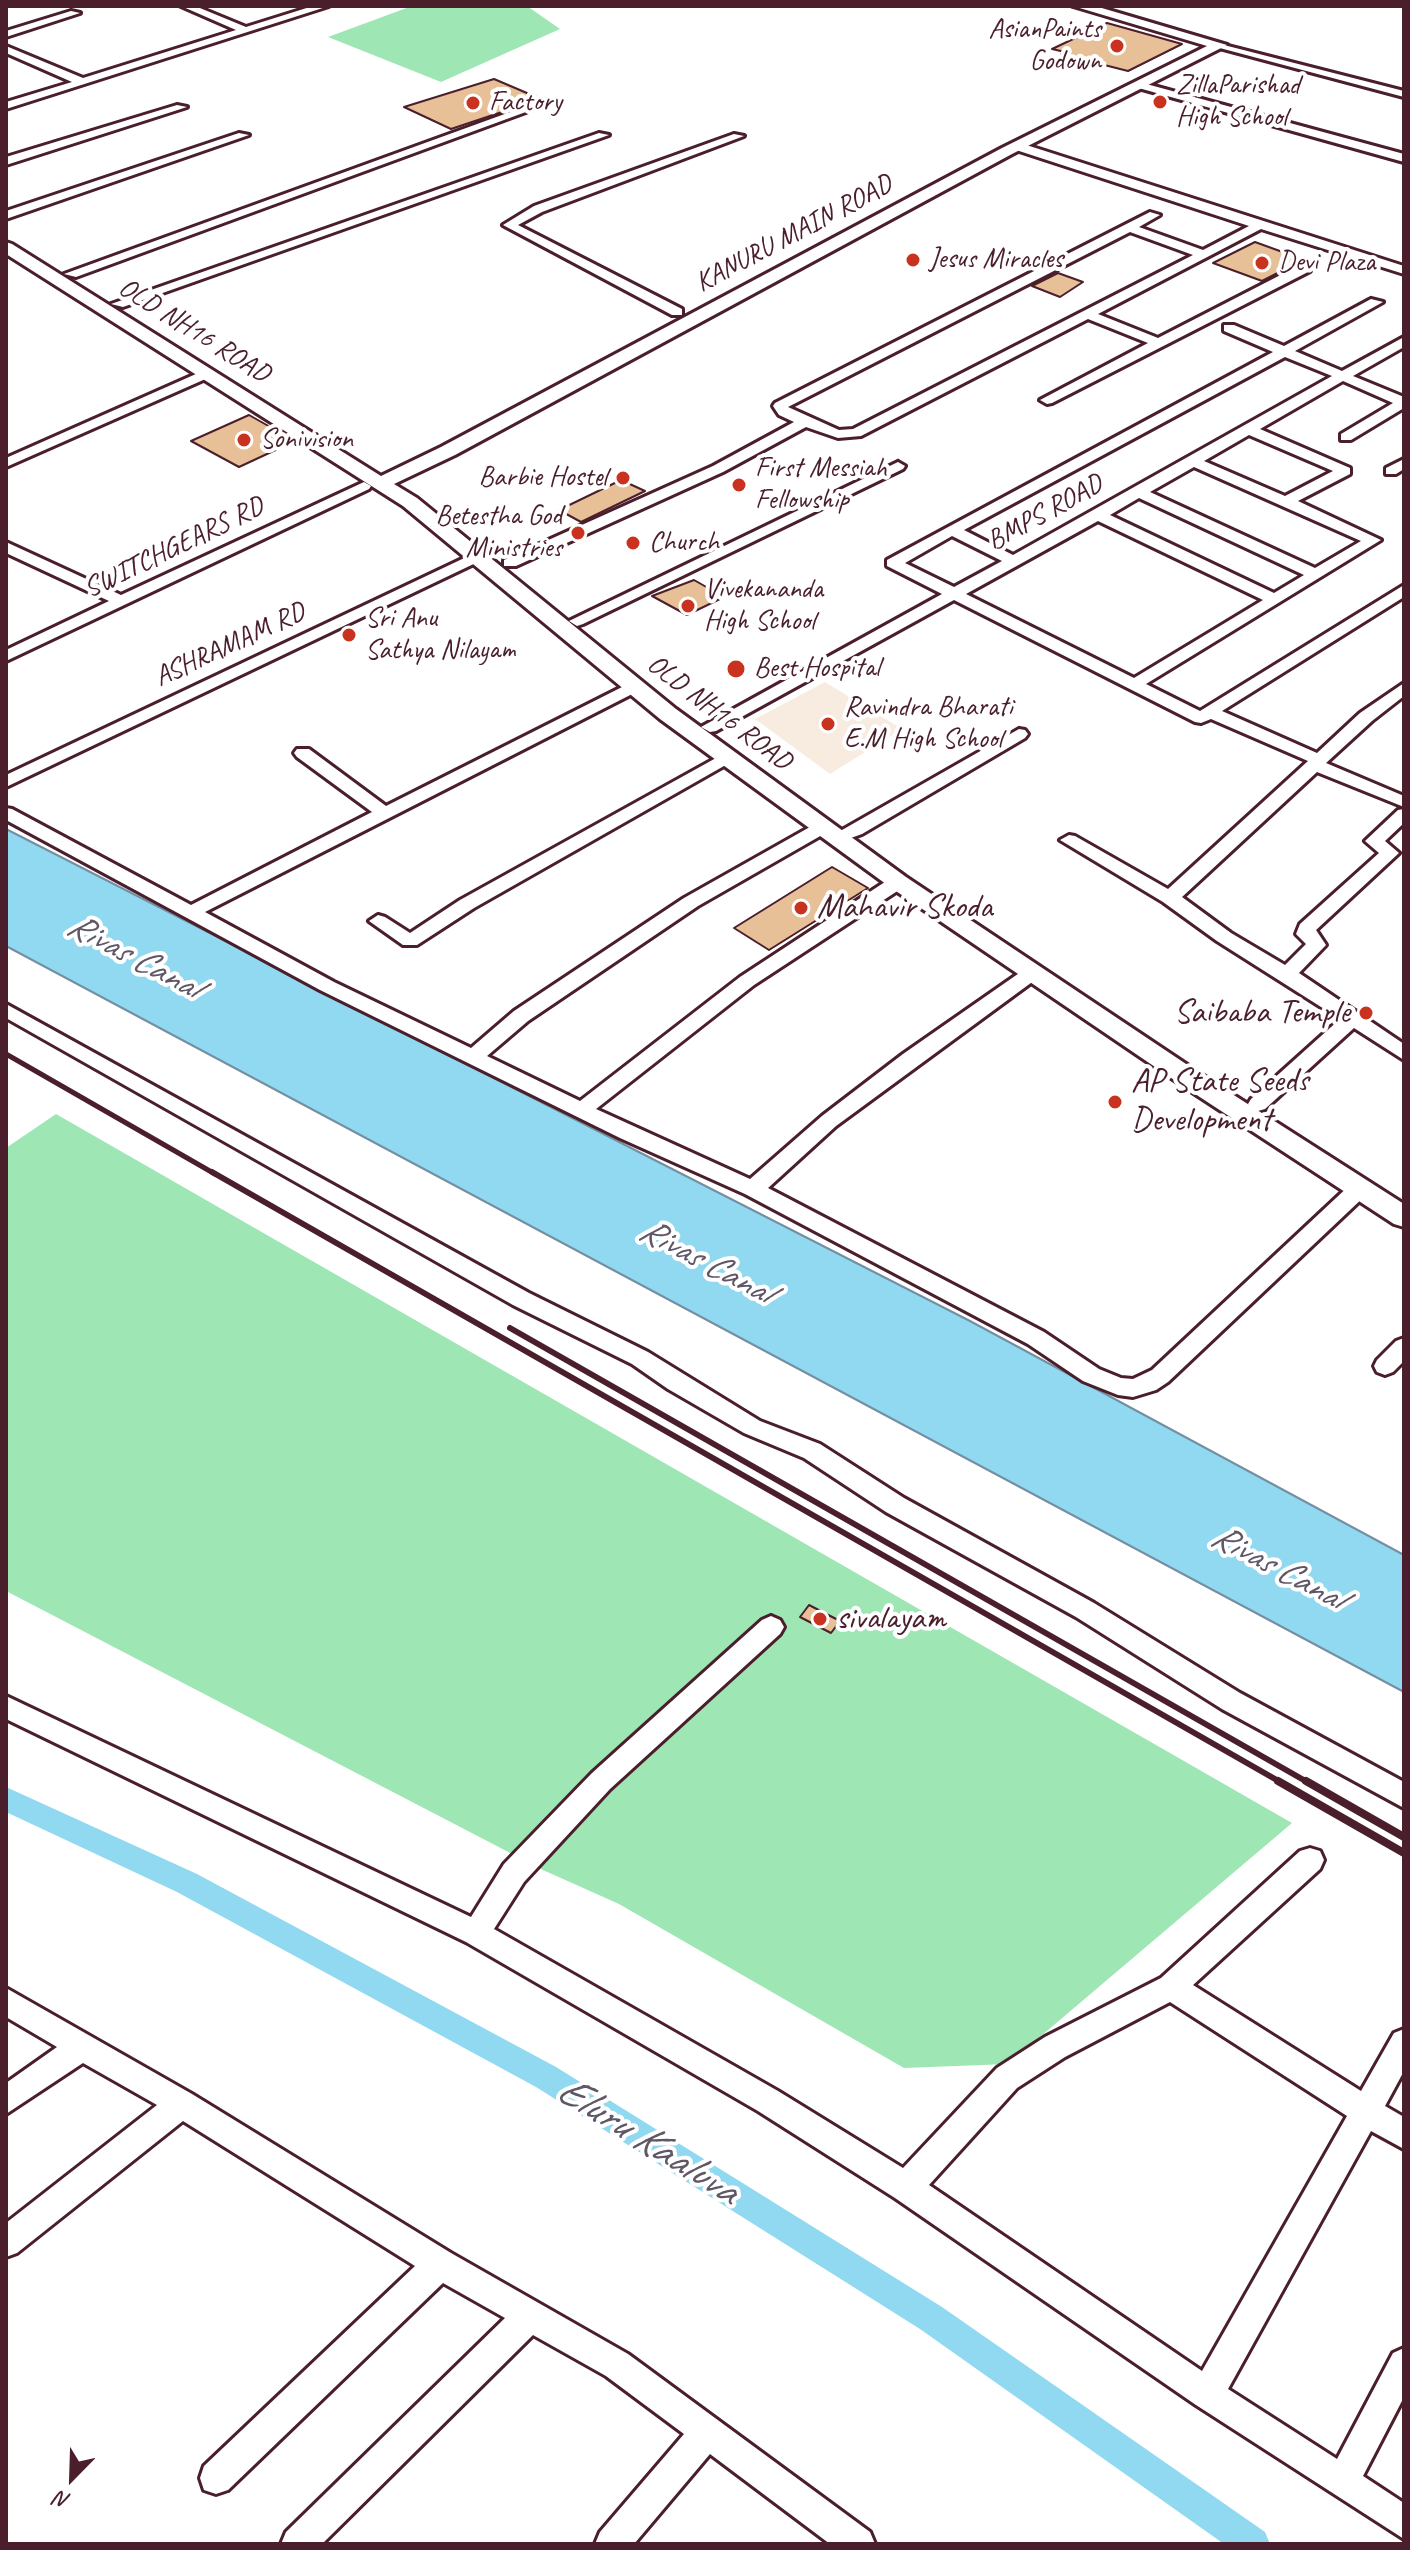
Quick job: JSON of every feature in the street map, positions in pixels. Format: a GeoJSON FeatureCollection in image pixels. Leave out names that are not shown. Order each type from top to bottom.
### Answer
{"type":"FeatureCollection","features":[{"type":"Feature","properties":{"kind":"main road"},"geometry":{"type":"LineString","coordinates":[[1080,6],[1212,43]]}},
{"type":"Feature","properties":{"kind":"main road","name":"KANURU MAIN ROAD"},"geometry":{"type":"LineString","coordinates":[[380,478],[677,312],[1017,146],[1082,108],[1139,85],[1212,43]]}},
{"type":"Feature","properties":{"kind":"main road","name":"KANURU MAIN ROAD"},"geometry":{"type":"LineString","coordinates":[[380,478],[459,446],[902,201],[1212,43]]}},
{"type":"Feature","properties":{"kind":"main road","name":"OLD NH16 ROAD"},"geometry":{"type":"LineString","coordinates":[[6,233],[212,365],[380,478],[725,758],[1404,1198]]}},
{"type":"Feature","properties":{"kind":"main road","name":"OLD NH16 ROAD"},"geometry":{"type":"LineString","coordinates":[[6,247],[205,374],[380,478],[438,505],[710,727],[830,815],[838,832],[898,882],[1404,1217]]}},
{"type":"Feature","properties":{"kind":"street"},"geometry":{"type":"LineString","coordinates":[[186,6],[247,31]]}},
{"type":"Feature","properties":{"kind":"street"},"geometry":{"type":"LineString","coordinates":[[270,6],[293,16]]}},
{"type":"Feature","properties":{"kind":"street"},"geometry":{"type":"LineString","coordinates":[[6,106],[324,6]]}},
{"type":"Feature","properties":{"kind":"street"},"geometry":{"type":"LineString","coordinates":[[6,34],[75,13]]}},
{"type":"Feature","properties":{"kind":"street"},"geometry":{"type":"LineString","coordinates":[[1212,43],[1404,94]]}},
{"type":"Feature","properties":{"kind":"street"},"geometry":{"type":"LineString","coordinates":[[6,49],[82,82]]}},
{"type":"Feature","properties":{"kind":"street"},"geometry":{"type":"LineString","coordinates":[[1139,85],[1404,158]]}},
{"type":"Feature","properties":{"kind":"street"},"geometry":{"type":"LineString","coordinates":[[6,161],[181,107]]}},
{"type":"Feature","properties":{"kind":"street"},"geometry":{"type":"LineString","coordinates":[[71,274],[528,109]]}},
{"type":"Feature","properties":{"kind":"street"},"geometry":{"type":"LineString","coordinates":[[6,215],[243,135]]}},
{"type":"Feature","properties":{"kind":"street"},"geometry":{"type":"LineString","coordinates":[[118,304],[603,135]]}},
{"type":"Feature","properties":{"kind":"street"},"geometry":{"type":"LineString","coordinates":[[677,312],[509,225],[538,209],[738,136]]}},
{"type":"Feature","properties":{"kind":"street"},"geometry":{"type":"LineString","coordinates":[[1017,146],[1404,270]]}},
{"type":"Feature","properties":{"kind":"street"},"geometry":{"type":"LineString","coordinates":[[1154,215],[780,406],[784,412],[838,434],[856,433],[1260,225]]}},
{"type":"Feature","properties":{"kind":"street"},"geometry":{"type":"LineString","coordinates":[[1129,228],[1203,254]]}},
{"type":"Feature","properties":{"kind":"street"},"geometry":{"type":"LineString","coordinates":[[1047,400],[1305,268]]}},
{"type":"Feature","properties":{"kind":"street"},"geometry":{"type":"LineString","coordinates":[[1376,302],[893,561],[1201,718],[1404,590]]}},
{"type":"Feature","properties":{"kind":"street"},"geometry":{"type":"LineString","coordinates":[[1090,315],[1159,343]]}},
{"type":"Feature","properties":{"kind":"street"},"geometry":{"type":"LineString","coordinates":[[1229,328],[1404,402]]}},
{"type":"Feature","properties":{"kind":"street","name":"BMPS ROAD"},"geometry":{"type":"LineString","coordinates":[[710,727],[1098,515],[1404,341]]}},
{"type":"Feature","properties":{"kind":"street"},"geometry":{"type":"LineString","coordinates":[[6,463],[205,374]]}},
{"type":"Feature","properties":{"kind":"street"},"geometry":{"type":"LineString","coordinates":[[1346,437],[1404,402]]}},
{"type":"Feature","properties":{"kind":"street"},"geometry":{"type":"LineString","coordinates":[[510,563],[718,469],[805,422]]}},
{"type":"Feature","properties":{"kind":"street"},"geometry":{"type":"LineString","coordinates":[[1250,430],[1345,471],[1287,501]]}},
{"type":"Feature","properties":{"kind":"street"},"geometry":{"type":"LineString","coordinates":[[1133,685],[1373,540],[1193,461]]}},
{"type":"Feature","properties":{"kind":"street"},"geometry":{"type":"LineString","coordinates":[[577,621],[898,466]]}},
{"type":"Feature","properties":{"kind":"street","name":"SWITCHGEARS RD"},"geometry":{"type":"LineString","coordinates":[[6,656],[380,478]]}},
{"type":"Feature","properties":{"kind":"street"},"geometry":{"type":"LineString","coordinates":[[1137,491],[1316,575]]}},
{"type":"Feature","properties":{"kind":"street"},"geometry":{"type":"LineString","coordinates":[[1098,515],[1274,599]]}},
{"type":"Feature","properties":{"kind":"street"},"geometry":{"type":"LineString","coordinates":[[952,530],[1013,561]]}},
{"type":"Feature","properties":{"kind":"street"},"geometry":{"type":"LineString","coordinates":[[6,547],[123,602]]}},
{"type":"Feature","properties":{"kind":"street","name":"ASHRAMAM RD"},"geometry":{"type":"LineString","coordinates":[[6,782],[477,557]]}},
{"type":"Feature","properties":{"kind":"street"},"geometry":{"type":"LineString","coordinates":[[189,913],[634,686]]}},
{"type":"Feature","properties":{"kind":"street"},"geometry":{"type":"LineString","coordinates":[[1170,898],[1366,717],[1404,688]]}},
{"type":"Feature","properties":{"kind":"street"},"geometry":{"type":"LineString","coordinates":[[1209,712],[1404,802]]}},
{"type":"Feature","properties":{"kind":"street"},"geometry":{"type":"LineString","coordinates":[[473,1057],[521,1016],[677,911],[838,832],[1019,734]]}},
{"type":"Feature","properties":{"kind":"street"},"geometry":{"type":"LineString","coordinates":[[303,753],[383,812]]}},
{"type":"Feature","properties":{"kind":"street"},"geometry":{"type":"LineString","coordinates":[[378,921],[410,941],[467,904],[725,758]]}},
{"type":"Feature","properties":{"kind":"street"},"geometry":{"type":"LineString","coordinates":[[6,813],[189,913],[473,1057],[581,1111],[753,1189],[1036,1338],[1091,1375],[1133,1388],[1148,1384],[1160,1376],[1359,1189]]}},
{"type":"Feature","properties":{"kind":"street"},"geometry":{"type":"LineString","coordinates":[[1287,974],[1316,945],[1305,934],[1307,928],[1390,853],[1374,841],[1404,814]]}},
{"type":"Feature","properties":{"kind":"street"},"geometry":{"type":"LineString","coordinates":[[1069,840],[1170,898],[1224,937],[1287,974],[1404,1053]]}},
{"type":"Feature","properties":{"kind":"street"},"geometry":{"type":"LineString","coordinates":[[581,1111],[747,981],[898,882]]}},
{"type":"Feature","properties":{"kind":"street"},"geometry":{"type":"LineString","coordinates":[[753,1189],[829,1121],[1032,973]]}},
{"type":"Feature","properties":{"kind":"street"},"geometry":{"type":"LineString","coordinates":[[6,1010],[521,1299],[640,1358],[676,1383],[752,1427],[812,1451],[895,1505],[1085,1610],[1231,1701],[1404,1796]]}},
{"type":"Feature","properties":{"kind":"street"},"geometry":{"type":"LineString","coordinates":[[1258,1104],[1352,1019]]}},
{"type":"Feature","properties":{"kind":"street"},"geometry":{"type":"LineString","coordinates":[[1385,1366],[1404,1347]]}},
{"type":"Feature","properties":{"kind":"street"},"geometry":{"type":"LineString","coordinates":[[476,1933],[514,1873],[560,1823],[601,1781],[771,1627]]}},
{"type":"Feature","properties":{"kind":"street"},"geometry":{"type":"LineString","coordinates":[[6,1707],[476,1933],[768,2101],[906,2187],[1207,2394],[1404,2522]]}},
{"type":"Feature","properties":{"kind":"street"},"geometry":{"type":"LineString","coordinates":[[906,2187],[1007,2078],[1055,2047],[1171,1987],[1310,1860]]}},
{"type":"Feature","properties":{"kind":"street"},"geometry":{"type":"LineString","coordinates":[[1171,1987],[1271,2053],[1404,2134]]}},
{"type":"Feature","properties":{"kind":"street"},"geometry":{"type":"LineString","coordinates":[[6,2002],[182,2104],[440,2264],[617,2365],[858,2544]]}},
{"type":"Feature","properties":{"kind":"street"},"geometry":{"type":"LineString","coordinates":[[1207,2394],[1404,2043]]}},
{"type":"Feature","properties":{"kind":"street"},"geometry":{"type":"LineString","coordinates":[[6,2100],[81,2047]]}},
{"type":"Feature","properties":{"kind":"street"},"geometry":{"type":"LineString","coordinates":[[6,2242],[182,2104]]}},
{"type":"Feature","properties":{"kind":"street"},"geometry":{"type":"LineString","coordinates":[[216,2478],[440,2264]]}},
{"type":"Feature","properties":{"kind":"street"},"geometry":{"type":"LineString","coordinates":[[298,2544],[530,2316]]}},
{"type":"Feature","properties":{"kind":"street"},"geometry":{"type":"LineString","coordinates":[[1343,2482],[1404,2364]]}},
{"type":"Feature","properties":{"kind":"street"},"geometry":{"type":"LineString","coordinates":[[612,2544],[707,2432]]}},
{"type":"Feature","properties":{"kind":"shaded area","name":"Ravindra Bharati E.M High School"},"geometry":{"type":"Polygon","coordinates":[[[825,682],[902,729],[830,774],[755,719],[825,682]]]}},
{"type":"Feature","properties":{"kind":"green space"},"geometry":{"type":"Polygon","coordinates":[[[412,6],[527,6],[560,29],[441,82],[328,37],[412,6]]]}},
{"type":"Feature","properties":{"kind":"green space"},"geometry":{"type":"Polygon","coordinates":[[[56,1114],[1292,1823],[1008,2064],[904,2068],[619,1904],[543,1870],[6,1591],[6,1148],[56,1114]]]}},
{"type":"Feature","properties":{"kind":"water","name":"Rivas Canal"},"geometry":{"type":"Polygon","coordinates":[[[6,829],[970,1321],[1404,1555],[1404,1692],[6,946],[6,829]]]}},
{"type":"Feature","properties":{"kind":"building","name":"AsianPaints Godown"},"geometry":{"type":"Polygon","coordinates":[[[1107,23],[1182,44],[1128,71],[1052,49],[1107,23]]]}},
{"type":"Feature","properties":{"kind":"building","name":"Factory"},"geometry":{"type":"Polygon","coordinates":[[[494,79],[541,99],[451,129],[404,107],[494,79]]]}},
{"type":"Feature","properties":{"kind":"building","name":"Devi Plaza"},"geometry":{"type":"Polygon","coordinates":[[[1255,242],[1310,262],[1299,262],[1262,281],[1213,263],[1255,242]]]}},
{"type":"Feature","properties":{"kind":"building"},"geometry":{"type":"Polygon","coordinates":[[[1058,273],[1083,282],[1060,297],[1032,286],[1058,273]]]}},
{"type":"Feature","properties":{"kind":"building","name":"Sonivision"},"geometry":{"type":"Polygon","coordinates":[[[249,415],[295,441],[239,467],[191,441],[249,415]]]}},
{"type":"Feature","properties":{"kind":"building"},"geometry":{"type":"Polygon","coordinates":[[[621,480],[645,491],[581,522],[559,510],[621,480]]]}},
{"type":"Feature","properties":{"kind":"building","name":"Vivekananda High School"},"geometry":{"type":"Polygon","coordinates":[[[694,580],[724,597],[687,615],[652,596],[694,580]]]}},
{"type":"Feature","properties":{"kind":"building","name":"Mahavir Skoda"},"geometry":{"type":"Polygon","coordinates":[[[832,867],[868,888],[769,950],[734,928],[832,867]]]}},
{"type":"Feature","properties":{"kind":"building","name":"sivalayam"},"geometry":{"type":"Polygon","coordinates":[[[809,1605],[840,1621],[831,1633],[800,1617],[809,1605]]]}},
{"type":"Feature","properties":{"kind":"waterway","name":"Eluru Kaaluva"},"geometry":{"type":"LineString","coordinates":[[6,1799],[187,1883],[546,2077],[931,2318],[1253,2544]]}},
{"type":"Feature","properties":{"kind":"railway"},"geometry":{"type":"LineString","coordinates":[[6,1054],[215,1174]]}},
{"type":"Feature","properties":{"kind":"railway"},"geometry":{"type":"LineString","coordinates":[[212,1172],[1282,1783]]}},
{"type":"Feature","properties":{"kind":"railway"},"geometry":{"type":"LineString","coordinates":[[510,1328],[1309,1783]]}},
{"type":"Feature","properties":{"kind":"railway"},"geometry":{"type":"LineString","coordinates":[[1278,1781],[1404,1853]]}},
{"type":"Feature","properties":{"kind":"railway"},"geometry":{"type":"LineString","coordinates":[[1306,1781],[1404,1837]]}},
{"type":"Feature","properties":{"kind":"place","name":"AsianPaints Godown"},"geometry":{"type":"Point","coordinates":[1117,46]}},
{"type":"Feature","properties":{"kind":"place","name":"ZillaParishad High School"},"geometry":{"type":"Point","coordinates":[1160,102]}},
{"type":"Feature","properties":{"kind":"place","name":"Factory"},"geometry":{"type":"Point","coordinates":[473,103]}},
{"type":"Feature","properties":{"kind":"place","name":"Jesus Miracles"},"geometry":{"type":"Point","coordinates":[913,260]}},
{"type":"Feature","properties":{"kind":"place","name":"Devi Plaza"},"geometry":{"type":"Point","coordinates":[1262,263]}},
{"type":"Feature","properties":{"kind":"place","name":"Sonivision"},"geometry":{"type":"Point","coordinates":[244,440]}},
{"type":"Feature","properties":{"kind":"place","name":"Barbie Hostel"},"geometry":{"type":"Point","coordinates":[623,478]}},
{"type":"Feature","properties":{"kind":"place","name":"First Messiah Fellowship"},"geometry":{"type":"Point","coordinates":[739,485]}},
{"type":"Feature","properties":{"kind":"place","name":"Betestha God Ministries"},"geometry":{"type":"Point","coordinates":[578,533]}},
{"type":"Feature","properties":{"kind":"place","name":"Church"},"geometry":{"type":"Point","coordinates":[633,543]}},
{"type":"Feature","properties":{"kind":"place","name":"Vivekananda High School"},"geometry":{"type":"Point","coordinates":[688,606]}},
{"type":"Feature","properties":{"kind":"place","name":"Sri Anu Sathya Nilayam"},"geometry":{"type":"Point","coordinates":[349,635]}},
{"type":"Feature","properties":{"kind":"place","name":"Best Hospital"},"geometry":{"type":"Point","coordinates":[736,669]}},
{"type":"Feature","properties":{"kind":"place","name":"Ravindra Bharati E.M High School"},"geometry":{"type":"Point","coordinates":[828,724]}},
{"type":"Feature","properties":{"kind":"place","name":"Mahavir Skoda"},"geometry":{"type":"Point","coordinates":[801,908]}},
{"type":"Feature","properties":{"kind":"place","name":"Saibaba Temple"},"geometry":{"type":"Point","coordinates":[1366,1013]}},
{"type":"Feature","properties":{"kind":"place","name":"AP State Seeds Development"},"geometry":{"type":"Point","coordinates":[1115,1102]}},
{"type":"Feature","properties":{"kind":"place","name":"sivalayam"},"geometry":{"type":"Point","coordinates":[820,1619]}}]}
